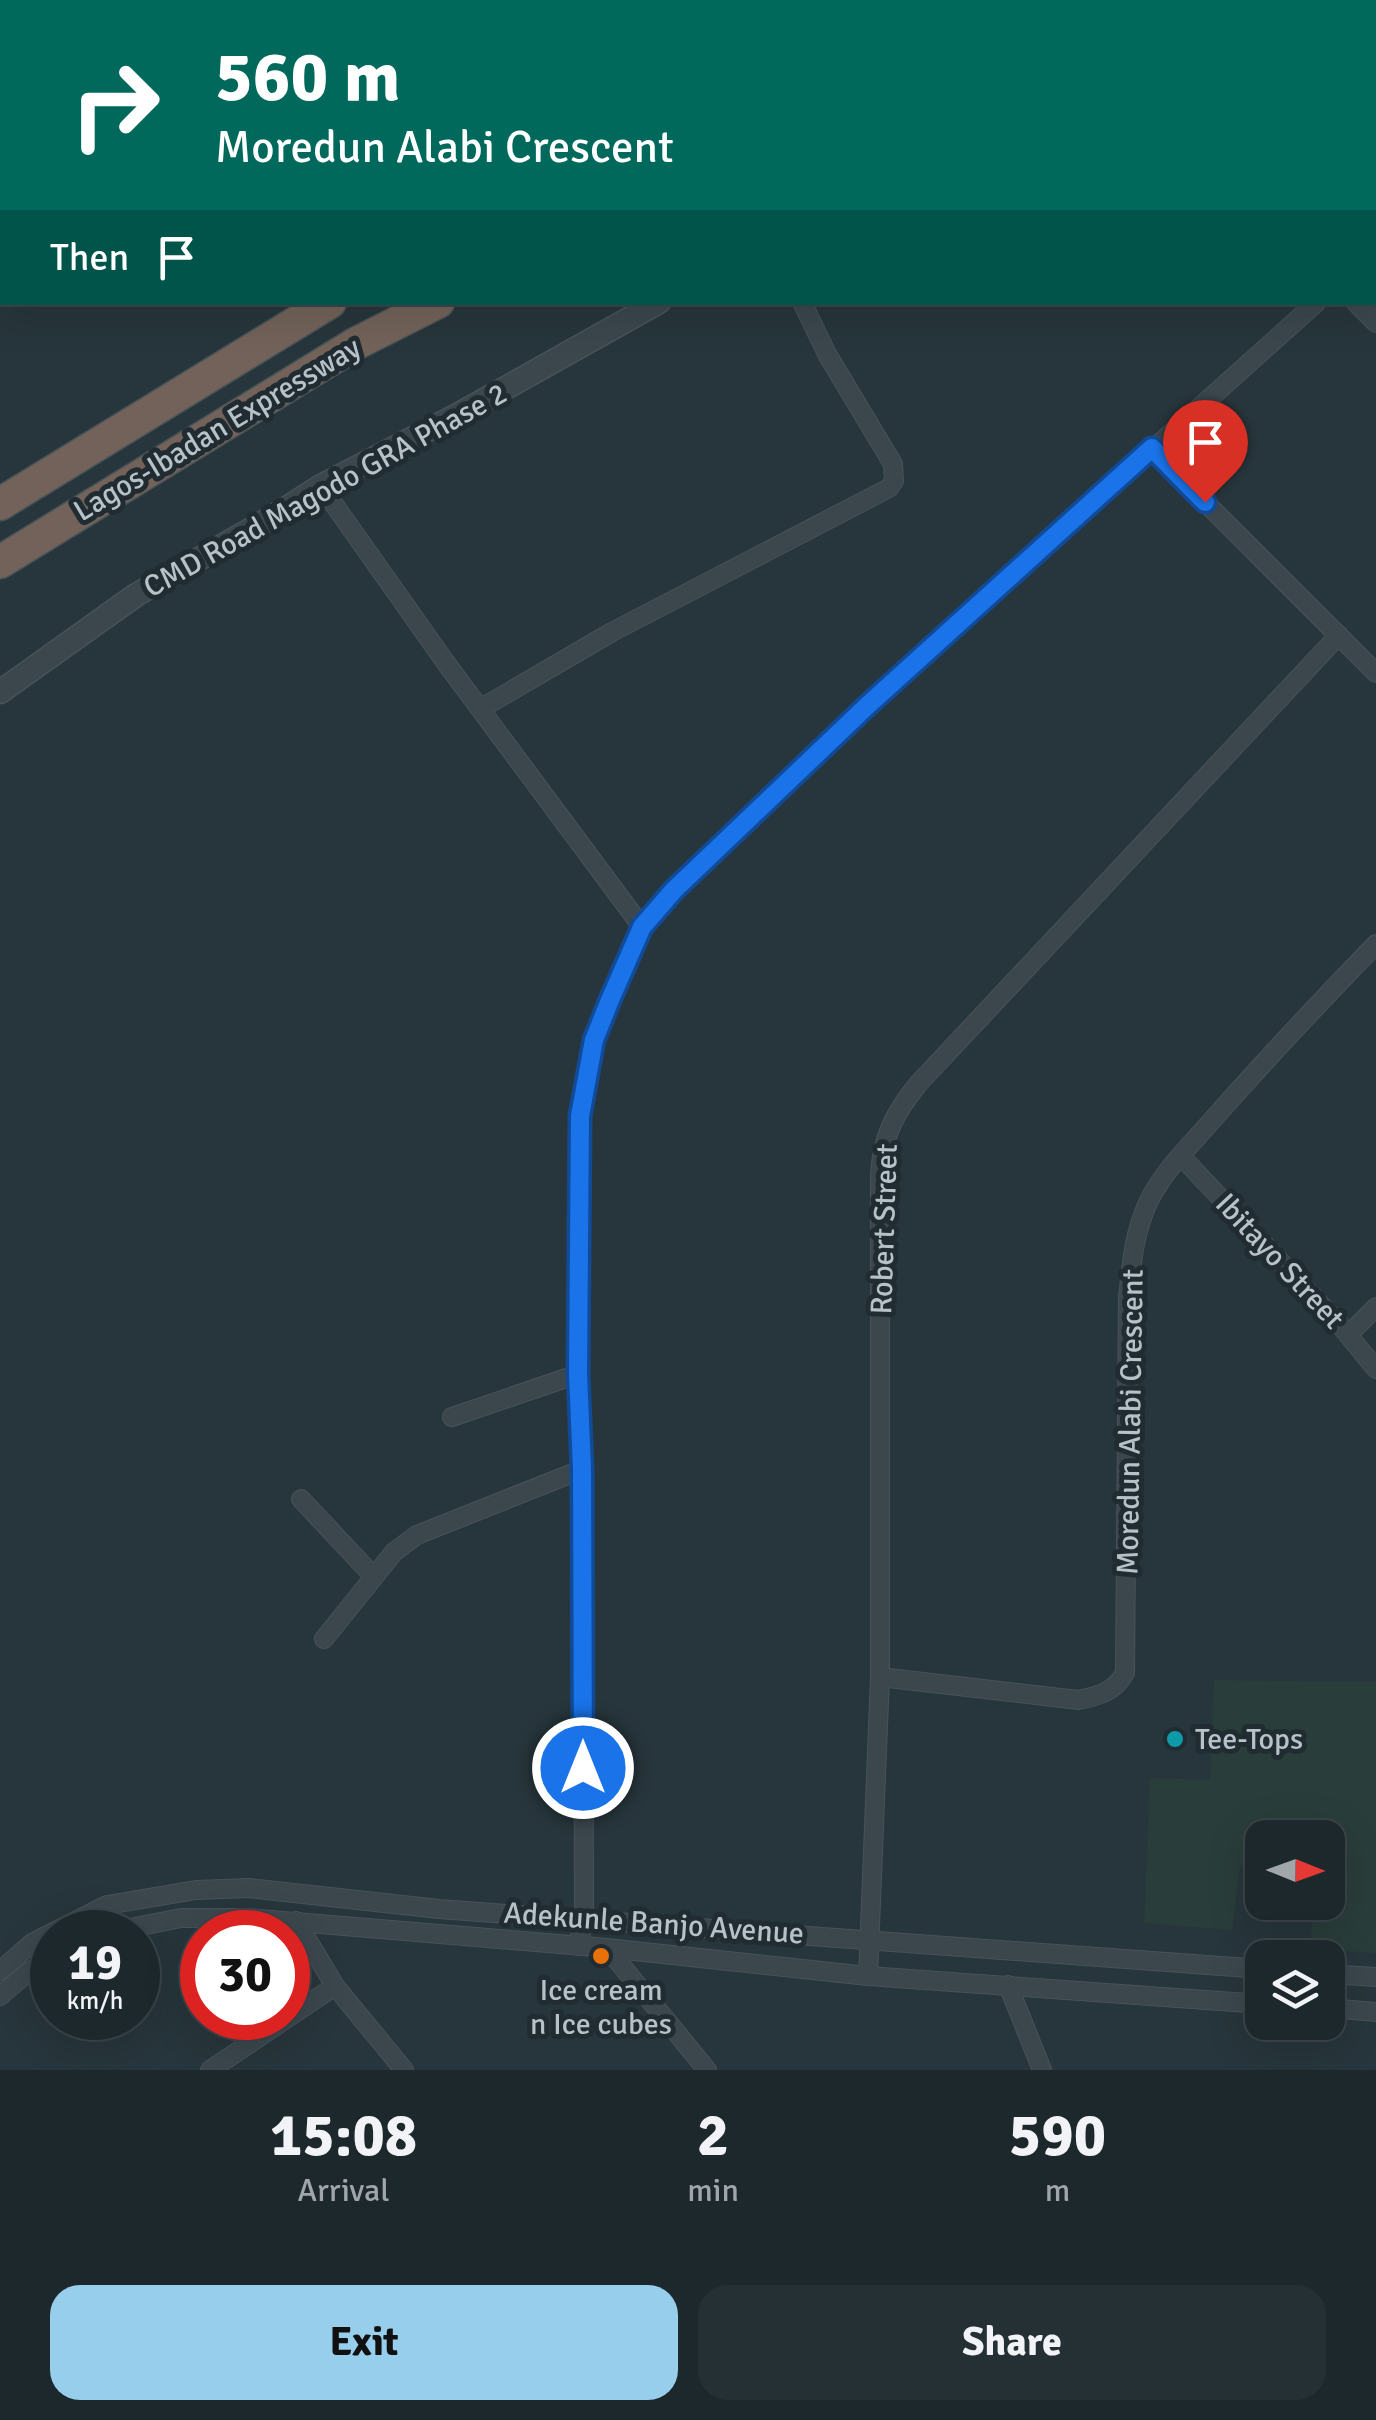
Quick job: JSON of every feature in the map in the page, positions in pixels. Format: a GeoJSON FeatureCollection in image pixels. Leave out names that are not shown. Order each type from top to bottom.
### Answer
{"type":"FeatureCollection","features":[{"type":"Feature","properties":{"kind":"highway","name":"Lagos-Ibadan Expressway"},"geometry":{"type":"LineString","coordinates":[[0,504],[325,305]]}},
{"type":"Feature","properties":{"kind":"highway","name":"Lagos-Ibadan Expressway"},"geometry":{"type":"LineString","coordinates":[[0,562],[357,342],[432,305]]}},
{"type":"Feature","properties":{"kind":"street","name":"CMD Road Magodo GRA Phase 2"},"geometry":{"type":"LineString","coordinates":[[0,692],[136,595],[321,486],[654,305]]}},
{"type":"Feature","properties":{"kind":"street"},"geometry":{"type":"LineString","coordinates":[[480,709],[612,632],[881,494],[894,482],[893,464],[827,354],[803,305]]}},
{"type":"Feature","properties":{"kind":"street"},"geometry":{"type":"LineString","coordinates":[[578,1946],[584,1918],[578,1374],[580,1116],[594,1040],[642,927],[674,890],[868,705],[1314,305]]}},
{"type":"Feature","properties":{"kind":"street"},"geometry":{"type":"LineString","coordinates":[[1358,305],[1376,323]]}},
{"type":"Feature","properties":{"kind":"street"},"geometry":{"type":"LineString","coordinates":[[1152,448],[1376,673]]}},
{"type":"Feature","properties":{"kind":"street"},"geometry":{"type":"LineString","coordinates":[[321,486],[642,927]]}},
{"type":"Feature","properties":{"kind":"street","name":"Robert Street"},"geometry":{"type":"LineString","coordinates":[[868,1976],[880,1677],[880,1175],[885,1136],[902,1103],[919,1083],[1339,635]]}},
{"type":"Feature","properties":{"kind":"street","name":"Moredun Alabi Crescent"},"geometry":{"type":"LineString","coordinates":[[880,1677],[1078,1700],[1118,1686],[1125,1673],[1128,1298],[1143,1213],[1181,1156],[1376,944]]}},
{"type":"Feature","properties":{"kind":"street","name":"Ibitayo Street"},"geometry":{"type":"LineString","coordinates":[[1181,1156],[1349,1334],[1376,1368]]}},
{"type":"Feature","properties":{"kind":"street"},"geometry":{"type":"LineString","coordinates":[[1349,1334],[1376,1307]]}},
{"type":"Feature","properties":{"kind":"street"},"geometry":{"type":"LineString","coordinates":[[452,1417],[578,1374]]}},
{"type":"Feature","properties":{"kind":"street"},"geometry":{"type":"LineString","coordinates":[[324,1638],[394,1552],[418,1535],[582,1469]]}},
{"type":"Feature","properties":{"kind":"street"},"geometry":{"type":"LineString","coordinates":[[302,1499],[374,1578]]}},
{"type":"Feature","properties":{"kind":"street","name":"Adekunle Banjo Avenue"},"geometry":{"type":"LineString","coordinates":[[0,1971],[32,1942],[108,1905],[196,1890],[248,1888],[406,1906],[1245,1968]]}},
{"type":"Feature","properties":{"kind":"street","name":"Adekunle Banjo Avenue"},"geometry":{"type":"LineString","coordinates":[[310,1923],[607,1948],[868,1976],[1245,2003]]}},
{"type":"Feature","properties":{"kind":"street"},"geometry":{"type":"LineString","coordinates":[[310,1945],[335,1986],[399,2064],[378,2070]]}},
{"type":"Feature","properties":{"kind":"street"},"geometry":{"type":"LineString","coordinates":[[607,1948],[707,2070]]}},
{"type":"Feature","properties":{"kind":"street"},"geometry":{"type":"LineString","coordinates":[[0,1996],[30,1971]]}},
{"type":"Feature","properties":{"kind":"street"},"geometry":{"type":"LineString","coordinates":[[1345,1975],[1376,1978]]}},
{"type":"Feature","properties":{"kind":"street"},"geometry":{"type":"LineString","coordinates":[[1008,1985],[1042,2070]]}},
{"type":"Feature","properties":{"kind":"street"},"geometry":{"type":"LineString","coordinates":[[210,2070],[335,1986]]}},
{"type":"Feature","properties":{"kind":"street"},"geometry":{"type":"LineString","coordinates":[[1345,2009],[1376,2012]]}},
{"type":"Feature","properties":{"kind":"green space"},"geometry":{"type":"Polygon","coordinates":[[[1214,1680],[1376,1682],[1376,1953],[1345,1951],[1345,1940],[1311,1940],[1312,1920],[1345,1920],[1345,1820],[1245,1820],[1245,1866],[1240,1866],[1232,1930],[1144,1923],[1150,1778],[1210,1780],[1214,1680]]]}},
{"type":"Feature","properties":{"kind":"place","name":"Tee-Tops"},"geometry":{"type":"Point","coordinates":[1175,1739]}},
{"type":"Feature","properties":{"kind":"place","name":"Ice cream n Ice cubes"},"geometry":{"type":"Point","coordinates":[601,1956]}},
{"type":"Feature","properties":{"kind":"route"},"geometry":{"type":"LineString","coordinates":[[583,1768],[578,1374],[580,1116],[594,1040],[642,927],[674,890],[868,705],[1152,448],[1205,502]]}}]}
